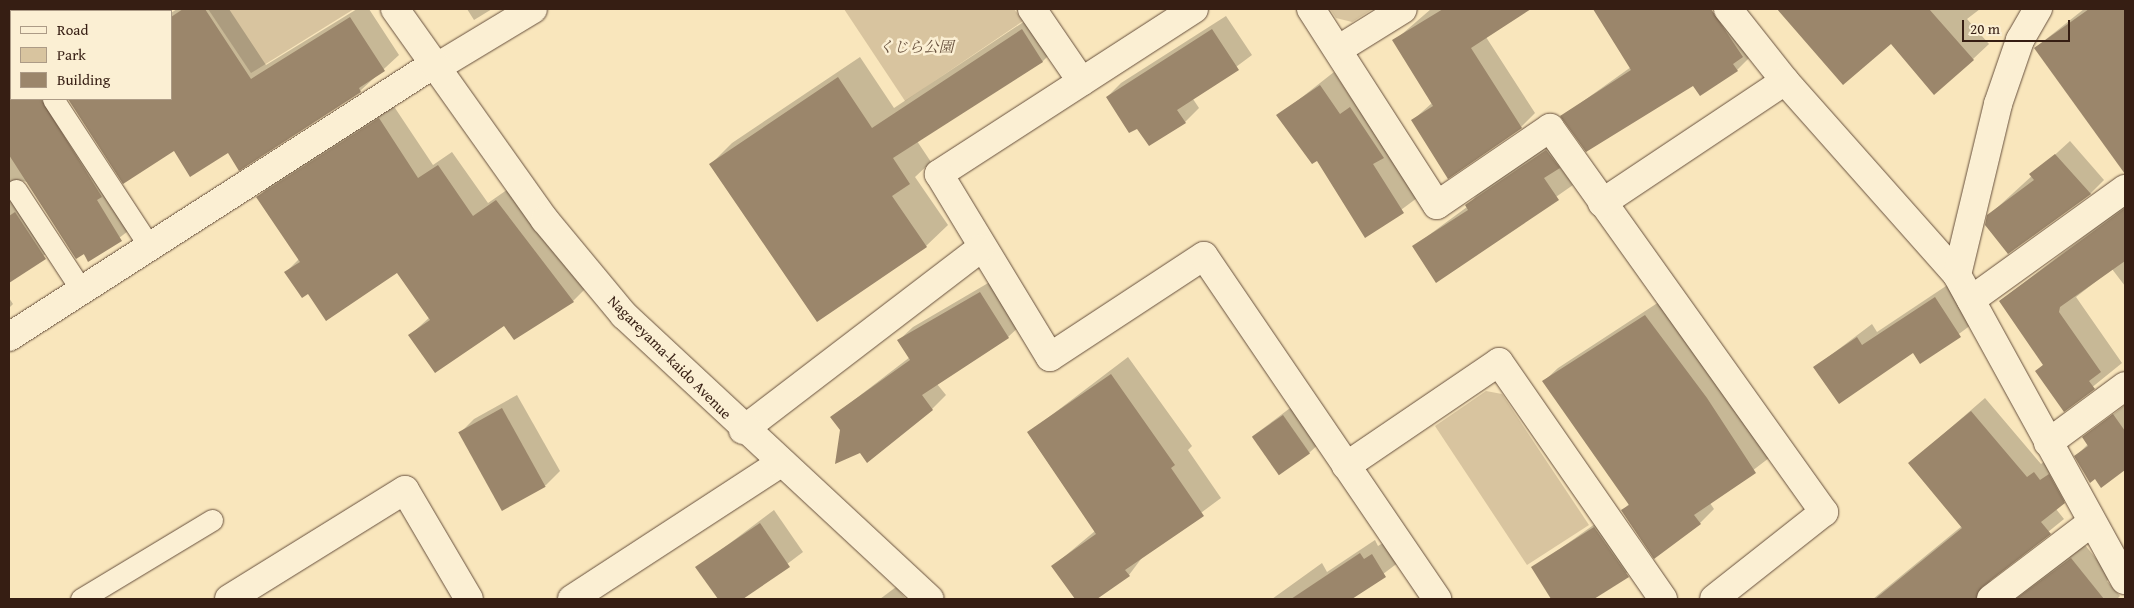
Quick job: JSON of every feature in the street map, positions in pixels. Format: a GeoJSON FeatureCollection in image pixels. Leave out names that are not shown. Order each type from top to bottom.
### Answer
{"type":"FeatureCollection","features":[{"type":"Feature","properties":{"kind":"street","name":"Nagareyama-kaido Avenue"},"geometry":{"type":"LineString","coordinates":[[394,9],[544,220],[618,307],[779,464],[930,599]]}},
{"type":"Feature","properties":{"kind":"street"},"geometry":{"type":"LineString","coordinates":[[9,337],[435,66],[532,9]]}},
{"type":"Feature","properties":{"kind":"street"},"geometry":{"type":"LineString","coordinates":[[1032,9],[1082,82]]}},
{"type":"Feature","properties":{"kind":"street"},"geometry":{"type":"LineString","coordinates":[[1194,9],[939,174],[980,249],[1050,358],[1204,256],[1437,599]]}},
{"type":"Feature","properties":{"kind":"street"},"geometry":{"type":"LineString","coordinates":[[1311,9],[1339,49],[1437,205],[1550,128],[1602,204],[1824,512],[1714,599]]}},
{"type":"Feature","properties":{"kind":"street"},"geometry":{"type":"LineString","coordinates":[[1339,49],[1403,9]]}},
{"type":"Feature","properties":{"kind":"street"},"geometry":{"type":"LineString","coordinates":[[1728,9],[1785,81],[1957,275],[2125,580]]}},
{"type":"Feature","properties":{"kind":"street"},"geometry":{"type":"LineString","coordinates":[[1957,275],[1998,104],[2020,40],[2038,9]]}},
{"type":"Feature","properties":{"kind":"street"},"geometry":{"type":"LineString","coordinates":[[1602,204],[1785,81]]}},
{"type":"Feature","properties":{"kind":"street"},"geometry":{"type":"LineString","coordinates":[[1971,300],[2125,189]]}},
{"type":"Feature","properties":{"kind":"street"},"geometry":{"type":"LineString","coordinates":[[743,430],[980,249]]}},
{"type":"Feature","properties":{"kind":"street"},"geometry":{"type":"LineString","coordinates":[[1346,466],[1498,362],[1663,599]]}},
{"type":"Feature","properties":{"kind":"street"},"geometry":{"type":"LineString","coordinates":[[2048,443],[2125,386]]}},
{"type":"Feature","properties":{"kind":"street"},"geometry":{"type":"LineString","coordinates":[[572,599],[779,464]]}},
{"type":"Feature","properties":{"kind":"street"},"geometry":{"type":"LineString","coordinates":[[230,599],[405,490],[469,599]]}},
{"type":"Feature","properties":{"kind":"street"},"geometry":{"type":"LineString","coordinates":[[1991,599],[2092,522]]}},
{"type":"Feature","properties":{"kind":"lane"},"geometry":{"type":"LineString","coordinates":[[54,100],[150,248]]}},
{"type":"Feature","properties":{"kind":"lane"},"geometry":{"type":"LineString","coordinates":[[16,190],[82,291]]}},
{"type":"Feature","properties":{"kind":"lane"},"geometry":{"type":"LineString","coordinates":[[81,599],[212,520]]}},
{"type":"Feature","properties":{"kind":"green space"},"geometry":{"type":"Polygon","coordinates":[[[208,9],[354,9],[251,73],[208,9]]]}},
{"type":"Feature","properties":{"kind":"green space","name":"くじら公園"},"geometry":{"type":"Polygon","coordinates":[[[844,9],[1014,9],[1023,21],[905,101],[844,9]]]}},
{"type":"Feature","properties":{"kind":"green space"},"geometry":{"type":"Polygon","coordinates":[[[1330,9],[1373,9],[1352,22],[1336,18],[1330,9]]]}},
{"type":"Feature","properties":{"kind":"green space"},"geometry":{"type":"Polygon","coordinates":[[[1486,391],[1502,394],[1589,525],[1527,565],[1435,426],[1486,391]]]}},
{"type":"Feature","properties":{"kind":"building"},"geometry":{"type":"Polygon","coordinates":[[[183,9],[205,9],[251,79],[350,17],[385,71],[359,88],[361,92],[239,171],[228,153],[190,177],[174,151],[123,184],[69,100],[172,100],[172,16],[183,9]]]}},
{"type":"Feature","properties":{"kind":"building"},"geometry":{"type":"Polygon","coordinates":[[[1443,9],[1531,9],[1471,48],[1522,128],[1448,179],[1411,120],[1433,106],[1392,40],[1443,9]]]}},
{"type":"Feature","properties":{"kind":"building"},"geometry":{"type":"Polygon","coordinates":[[[1593,9],[1711,9],[1743,57],[1733,64],[1738,71],[1700,96],[1693,86],[1586,152],[1560,116],[1631,70],[1593,9]]]}},
{"type":"Feature","properties":{"kind":"building"},"geometry":{"type":"Polygon","coordinates":[[[1777,9],[1929,9],[1974,60],[1934,95],[1891,44],[1843,85],[1777,9]]]}},
{"type":"Feature","properties":{"kind":"building"},"geometry":{"type":"Polygon","coordinates":[[[2089,9],[2125,9],[2125,174],[2034,48],[2089,9]]]}},
{"type":"Feature","properties":{"kind":"building"},"geometry":{"type":"Polygon","coordinates":[[[1022,29],[1043,62],[893,158],[910,184],[892,196],[927,247],[817,322],[709,164],[838,77],[872,128],[1022,29]]]}},
{"type":"Feature","properties":{"kind":"building"},"geometry":{"type":"Polygon","coordinates":[[[1212,29],[1239,70],[1177,110],[1186,123],[1149,146],[1137,129],[1129,133],[1106,97],[1212,29]]]}},
{"type":"Feature","properties":{"kind":"building"},"geometry":{"type":"Polygon","coordinates":[[[1320,85],[1340,114],[1350,107],[1384,158],[1373,164],[1404,213],[1365,238],[1317,161],[1312,164],[1276,115],[1320,85]]]}},
{"type":"Feature","properties":{"kind":"building"},"geometry":{"type":"Polygon","coordinates":[[[9,99],[42,100],[102,197],[97,200],[122,241],[88,262],[84,254],[76,259],[9,155],[9,99]]]}},
{"type":"Feature","properties":{"kind":"building"},"geometry":{"type":"Polygon","coordinates":[[[379,118],[418,178],[438,165],[473,216],[496,200],[574,302],[514,340],[504,326],[435,373],[408,335],[430,320],[397,273],[326,321],[308,294],[302,298],[284,272],[300,262],[256,197],[379,118]]]}},
{"type":"Feature","properties":{"kind":"building"},"geometry":{"type":"Polygon","coordinates":[[[1546,150],[1560,168],[1544,178],[1559,200],[1436,283],[1412,246],[1468,210],[1465,205],[1546,150]]]}},
{"type":"Feature","properties":{"kind":"building"},"geometry":{"type":"Polygon","coordinates":[[[2055,154],[2091,194],[2008,254],[1985,225],[1987,215],[2034,180],[2029,174],[2055,154]]]}},
{"type":"Feature","properties":{"kind":"building"},"geometry":{"type":"Polygon","coordinates":[[[2125,208],[2125,261],[2060,307],[2059,312],[2101,372],[2089,381],[2095,389],[2064,412],[2035,371],[2043,365],[1999,301],[2125,208]]]}},
{"type":"Feature","properties":{"kind":"building"},"geometry":{"type":"Polygon","coordinates":[[[15,212],[46,259],[9,283],[9,216],[15,212]]]}},
{"type":"Feature","properties":{"kind":"building"},"geometry":{"type":"Polygon","coordinates":[[[980,292],[1009,338],[922,395],[933,410],[867,463],[860,453],[835,464],[840,430],[830,417],[910,360],[897,340],[980,292]]]}},
{"type":"Feature","properties":{"kind":"building"},"geometry":{"type":"Polygon","coordinates":[[[1935,297],[1961,337],[1920,364],[1913,353],[1839,404],[1813,367],[1857,337],[1862,345],[1935,297]]]}},
{"type":"Feature","properties":{"kind":"building"},"geometry":{"type":"Polygon","coordinates":[[[1645,315],[1707,398],[1756,473],[1694,515],[1701,524],[1654,559],[1621,510],[1629,505],[1542,381],[1645,315]]]}},
{"type":"Feature","properties":{"kind":"building"},"geometry":{"type":"Polygon","coordinates":[[[1111,374],[1175,465],[1171,468],[1204,516],[1125,570],[1130,576],[1097,599],[1075,599],[1051,566],[1096,534],[1027,432],[1111,374]]]}},
{"type":"Feature","properties":{"kind":"building"},"geometry":{"type":"Polygon","coordinates":[[[502,408],[546,487],[502,511],[458,432],[502,408]]]}},
{"type":"Feature","properties":{"kind":"building"},"geometry":{"type":"Polygon","coordinates":[[[1971,411],[2027,477],[2034,472],[2040,480],[2049,474],[2065,503],[2041,522],[2051,534],[1982,587],[1976,599],[1875,599],[1962,528],[1908,463],[1971,411]]]}},
{"type":"Feature","properties":{"kind":"building"},"geometry":{"type":"Polygon","coordinates":[[[2113,414],[2125,431],[2125,470],[2101,488],[2095,479],[2090,483],[2074,456],[2088,446],[2082,437],[2113,414]]]}},
{"type":"Feature","properties":{"kind":"building"},"geometry":{"type":"Polygon","coordinates":[[[1283,415],[1310,454],[1279,475],[1252,437],[1283,415]]]}},
{"type":"Feature","properties":{"kind":"building"},"geometry":{"type":"Polygon","coordinates":[[[760,523],[790,567],[743,599],[718,599],[695,567],[760,523]]]}},
{"type":"Feature","properties":{"kind":"building"},"geometry":{"type":"Polygon","coordinates":[[[1594,527],[1629,577],[1594,599],[1551,599],[1531,567],[1594,527]]]}},
{"type":"Feature","properties":{"kind":"building"},"geometry":{"type":"Polygon","coordinates":[[[1360,553],[1364,559],[1372,554],[1386,577],[1352,599],[1291,599],[1360,553]]]}},
{"type":"Feature","properties":{"kind":"building"},"geometry":{"type":"Polygon","coordinates":[[[2071,558],[2104,599],[2016,599],[2071,558]]]}}]}
